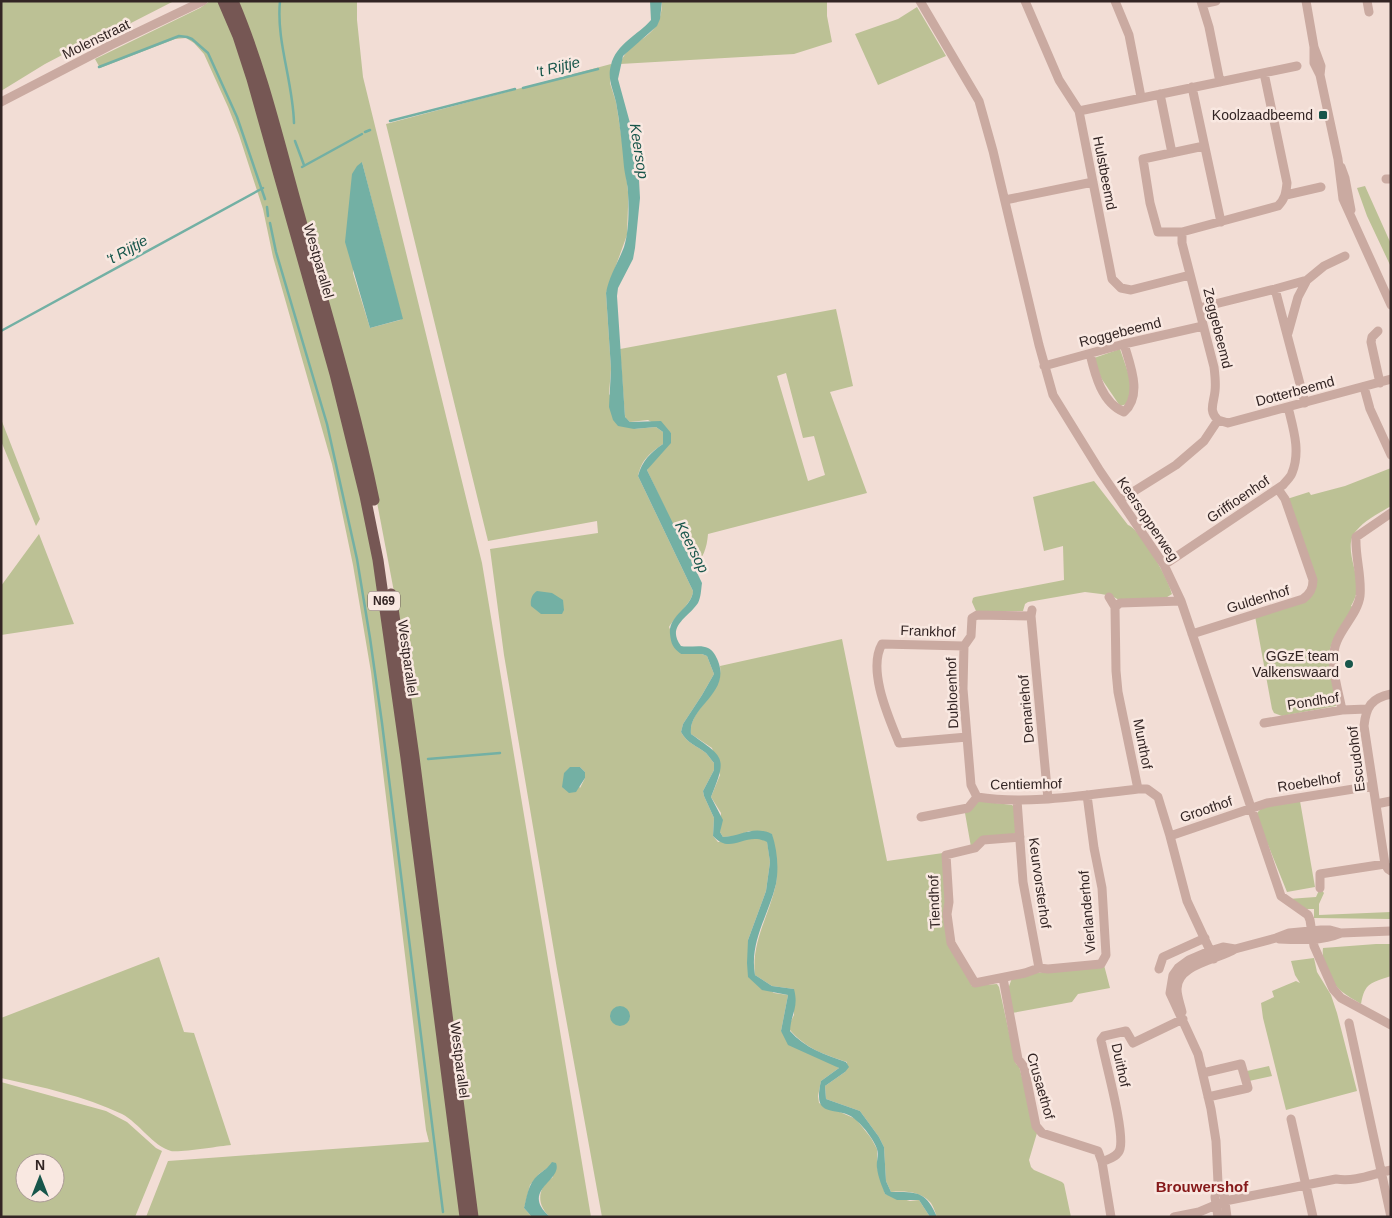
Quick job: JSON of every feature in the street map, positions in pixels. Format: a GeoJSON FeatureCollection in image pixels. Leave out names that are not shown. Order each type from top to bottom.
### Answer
{"type":"FeatureCollection","features":[{"type":"Feature","properties":{"kind":"main road","name":"Westparallel"},"geometry":{"type":"LineString","coordinates":[[223,1],[252,79],[336,374],[378,560],[404,740],[465,1217]]}},
{"type":"Feature","properties":{"kind":"main road","name":"Westparallel"},"geometry":{"type":"LineString","coordinates":[[233,1],[260,76],[359,431],[386,559],[408,710],[473,1217]]}},
{"type":"Feature","properties":{"kind":"street"},"geometry":{"type":"LineString","coordinates":[[920,1],[979,101],[1005,200],[1093,182]]}},
{"type":"Feature","properties":{"kind":"street","name":"Hulstbeemd"},"geometry":{"type":"LineString","coordinates":[[1025,1],[1060,80],[1079,111],[1112,280],[1121,288],[1131,290],[1190,274]]}},
{"type":"Feature","properties":{"kind":"street"},"geometry":{"type":"LineString","coordinates":[[1115,1],[1129,35],[1141,97]]}},
{"type":"Feature","properties":{"kind":"street"},"geometry":{"type":"LineString","coordinates":[[1216,1],[1202,3],[1210,27],[1220,82]]}},
{"type":"Feature","properties":{"kind":"street"},"geometry":{"type":"LineString","coordinates":[[1306,1],[1314,47],[1314,63],[1320,75],[1338,159],[1343,199],[1391,305]]}},
{"type":"Feature","properties":{"kind":"street"},"geometry":{"type":"LineString","coordinates":[[1367,1],[1369,12]]}},
{"type":"Feature","properties":{"kind":"street","name":"Molenstraat"},"geometry":{"type":"LineString","coordinates":[[1,102],[81,60],[200,2]]}},
{"type":"Feature","properties":{"kind":"street"},"geometry":{"type":"LineString","coordinates":[[1079,111],[1297,66]]}},
{"type":"Feature","properties":{"kind":"street"},"geometry":{"type":"LineString","coordinates":[[1204,146],[1143,159],[1144,172],[1158,232],[1182,232],[1278,206],[1283,201],[1286,195],[1287,183],[1264,73]]}},
{"type":"Feature","properties":{"kind":"street"},"geometry":{"type":"LineString","coordinates":[[1192,87],[1221,222]]}},
{"type":"Feature","properties":{"kind":"street"},"geometry":{"type":"LineString","coordinates":[[1160,94],[1172,153]]}},
{"type":"Feature","properties":{"kind":"street"},"geometry":{"type":"LineString","coordinates":[[1286,195],[1321,187]]}},
{"type":"Feature","properties":{"kind":"street","name":"Keersopperweg"},"geometry":{"type":"LineString","coordinates":[[1005,200],[1044,366],[1054,395],[1080,440],[1164,565],[1181,601],[1281,896],[1308,916],[1311,935],[1325,974],[1340,998],[1391,1025]]}},
{"type":"Feature","properties":{"kind":"street","name":"Zeggebeemd"},"geometry":{"type":"LineString","coordinates":[[1182,232],[1182,243],[1216,379],[1215,393],[1211,406],[1213,416],[1218,420]]}},
{"type":"Feature","properties":{"kind":"street"},"geometry":{"type":"LineString","coordinates":[[1198,308],[1275,290],[1307,280],[1324,266],[1345,256]]}},
{"type":"Feature","properties":{"kind":"street"},"geometry":{"type":"LineString","coordinates":[[1288,336],[1298,297],[1307,280]]}},
{"type":"Feature","properties":{"kind":"street"},"geometry":{"type":"LineString","coordinates":[[1275,290],[1305,403]]}},
{"type":"Feature","properties":{"kind":"street","name":"Roggebeemd"},"geometry":{"type":"LineString","coordinates":[[1044,366],[1124,344],[1203,326]]}},
{"type":"Feature","properties":{"kind":"street"},"geometry":{"type":"LineString","coordinates":[[1378,330],[1372,337],[1371,342],[1380,383]]}},
{"type":"Feature","properties":{"kind":"street"},"geometry":{"type":"LineString","coordinates":[[1090,354],[1097,381],[1115,407],[1124,412],[1129,408],[1135,386],[1124,344]]}},
{"type":"Feature","properties":{"kind":"street","name":"Dotterbeemd"},"geometry":{"type":"LineString","coordinates":[[1218,420],[1228,423],[1391,379]]}},
{"type":"Feature","properties":{"kind":"street"},"geometry":{"type":"LineString","coordinates":[[1364,387],[1370,409],[1391,455]]}},
{"type":"Feature","properties":{"kind":"street","name":"Griffioenhof"},"geometry":{"type":"LineString","coordinates":[[1164,565],[1278,489],[1292,474],[1296,440],[1288,406]]}},
{"type":"Feature","properties":{"kind":"street"},"geometry":{"type":"LineString","coordinates":[[1120,500],[1176,465],[1204,441],[1218,420]]}},
{"type":"Feature","properties":{"kind":"street","name":"Guldenhof"},"geometry":{"type":"LineString","coordinates":[[1192,634],[1303,599],[1309,594],[1313,580],[1285,499],[1278,489]]}},
{"type":"Feature","properties":{"kind":"street"},"geometry":{"type":"LineString","coordinates":[[1342,710],[1333,656],[1337,640],[1360,598],[1360,579],[1355,549],[1356,537],[1391,513]]}},
{"type":"Feature","properties":{"kind":"street"},"geometry":{"type":"LineString","coordinates":[[1109,597],[1115,607],[1120,603],[1181,601]]}},
{"type":"Feature","properties":{"kind":"street","name":"Munthof"},"geometry":{"type":"LineString","coordinates":[[1115,607],[1118,692],[1138,789],[1147,789],[1158,797],[1187,901],[1212,955]]}},
{"type":"Feature","properties":{"kind":"street","name":"Dubloenhof"},"geometry":{"type":"LineString","coordinates":[[977,797],[971,785],[963,689],[964,646],[971,636],[972,618],[977,615],[1031,613]]}},
{"type":"Feature","properties":{"kind":"street","name":"Denariehof"},"geometry":{"type":"LineString","coordinates":[[1031,613],[1048,799]]}},
{"type":"Feature","properties":{"kind":"street","name":"Frankhof"},"geometry":{"type":"LineString","coordinates":[[964,646],[882,644],[879,649],[878,685],[899,743],[967,737]]}},
{"type":"Feature","properties":{"kind":"street","name":"Escudohof"},"geometry":{"type":"LineString","coordinates":[[1388,868],[1372,786],[1364,726],[1367,709],[1374,700],[1391,694]]}},
{"type":"Feature","properties":{"kind":"street","name":"Pondhof"},"geometry":{"type":"LineString","coordinates":[[1264,724],[1342,710],[1367,709]]}},
{"type":"Feature","properties":{"kind":"street","name":"Roebelhof"},"geometry":{"type":"LineString","coordinates":[[1250,808],[1267,803],[1372,786]]}},
{"type":"Feature","properties":{"kind":"street","name":"Centiemhof"},"geometry":{"type":"LineString","coordinates":[[921,817],[968,808],[977,797],[1017,800],[1048,799],[1138,789]]}},
{"type":"Feature","properties":{"kind":"street","name":"Vierlanderhof"},"geometry":{"type":"LineString","coordinates":[[1039,968],[1048,969],[1101,964],[1106,955],[1102,888],[1094,848],[1087,795]]}},
{"type":"Feature","properties":{"kind":"street","name":"Keurvorsterhof"},"geometry":{"type":"LineString","coordinates":[[1017,800],[1023,882],[1039,968]]}},
{"type":"Feature","properties":{"kind":"street"},"geometry":{"type":"LineString","coordinates":[[1376,804],[1391,801]]}},
{"type":"Feature","properties":{"kind":"street","name":"Groothof"},"geometry":{"type":"LineString","coordinates":[[1170,836],[1250,808]]}},
{"type":"Feature","properties":{"kind":"street","name":"Tiendhof"},"geometry":{"type":"LineString","coordinates":[[1020,837],[983,840],[975,848],[946,855],[949,902],[947,914],[950,943],[975,983],[1025,974],[1039,968]]}},
{"type":"Feature","properties":{"kind":"street"},"geometry":{"type":"LineString","coordinates":[[1320,888],[1320,874],[1388,868]]}},
{"type":"Feature","properties":{"kind":"street"},"geometry":{"type":"LineString","coordinates":[[1218,1217],[1215,1197],[1218,1183],[1216,1141],[1198,1054],[1184,1020],[1177,987],[1180,978],[1188,970],[1212,955],[1226,955],[1235,949],[1276,938],[1311,935],[1331,937],[1341,933],[1391,931]]}},
{"type":"Feature","properties":{"kind":"street"},"geometry":{"type":"LineString","coordinates":[[1159,969],[1163,957],[1205,938]]}},
{"type":"Feature","properties":{"kind":"street","name":"Crusaethof"},"geometry":{"type":"LineString","coordinates":[[1003,978],[1018,1059],[1024,1067],[1036,1126],[1042,1132],[1098,1151],[1102,1162]]}},
{"type":"Feature","properties":{"kind":"street","name":"Duithof"},"geometry":{"type":"LineString","coordinates":[[1102,1162],[1115,1156],[1120,1149],[1121,1131],[1101,1040],[1104,1036],[1126,1031],[1133,1043],[1184,1020]]}},
{"type":"Feature","properties":{"kind":"street"},"geometry":{"type":"LineString","coordinates":[[1349,1023],[1386,1171],[1391,1217]]}},
{"type":"Feature","properties":{"kind":"street"},"geometry":{"type":"LineString","coordinates":[[1203,1073],[1241,1064],[1248,1088],[1208,1097]]}},
{"type":"Feature","properties":{"kind":"street"},"geometry":{"type":"LineString","coordinates":[[1291,1119],[1313,1217]]}},
{"type":"Feature","properties":{"kind":"street"},"geometry":{"type":"LineString","coordinates":[[1102,1162],[1111,1217]]}},
{"type":"Feature","properties":{"kind":"street"},"geometry":{"type":"LineString","coordinates":[[1174,1217],[1198,1212],[1225,1201],[1336,1179],[1364,1178],[1386,1171]]}},
{"type":"Feature","properties":{"kind":"street"},"geometry":{"type":"LineString","coordinates":[[1218,1183],[1225,1201],[1227,1217]]}},
{"type":"Feature","properties":{"kind":"green space"},"geometry":{"type":"Polygon","coordinates":[[[1,1],[174,1],[88,45],[85,43],[45,64],[1,91],[1,1]]]}},
{"type":"Feature","properties":{"kind":"green space"},"geometry":{"type":"Polygon","coordinates":[[[210,1],[220,1],[235,37],[326,349],[376,561],[462,1217],[146,1217],[168,1161],[429,1142],[426,1130],[371,672],[353,565],[332,464],[273,257],[263,209],[228,107],[204,54],[194,43],[186,38],[175,39],[100,68],[95,59],[200,8],[210,1]]]}},
{"type":"Feature","properties":{"kind":"green space"},"geometry":{"type":"Polygon","coordinates":[[[235,1],[357,1],[363,77],[482,563],[591,1217],[550,1217],[545,1212],[540,1196],[544,1186],[553,1177],[550,1166],[539,1174],[530,1185],[524,1208],[532,1217],[476,1217],[395,597],[376,497],[235,1]],[[362,162],[353,273],[370,328],[402,318],[362,162]]]}},
{"type":"Feature","properties":{"kind":"green space"},"geometry":{"type":"Polygon","coordinates":[[[662,1],[827,1],[827,16],[832,42],[794,54],[620,64],[625,54],[652,31],[657,24],[661,14],[662,1]]]}},
{"type":"Feature","properties":{"kind":"green space"},"geometry":{"type":"Polygon","coordinates":[[[917,7],[946,56],[878,85],[855,34],[898,19],[917,7]]]}},
{"type":"Feature","properties":{"kind":"green space"},"geometry":{"type":"Polygon","coordinates":[[[611,64],[610,83],[616,102],[623,147],[628,207],[627,235],[606,293],[611,369],[609,394],[634,429],[656,427],[663,432],[663,444],[647,457],[638,476],[693,591],[690,600],[669,627],[681,654],[702,654],[707,656],[714,674],[683,724],[681,732],[689,742],[706,753],[714,763],[714,770],[703,791],[714,818],[713,836],[718,842],[757,837],[767,841],[770,862],[766,891],[748,940],[748,976],[774,993],[788,995],[781,1031],[839,1068],[821,1081],[818,1096],[819,1103],[856,1119],[871,1138],[877,1149],[877,1167],[885,1194],[910,1201],[919,1200],[930,1217],[602,1217],[557,969],[504,655],[490,549],[598,533],[597,521],[488,541],[386,124],[611,64]],[[570,767],[580,788],[585,778],[585,772],[580,767],[570,767]]]}},
{"type":"Feature","properties":{"kind":"green space"},"geometry":{"type":"Polygon","coordinates":[[[1365,186],[1391,244],[1391,267],[1367,216],[1357,188],[1365,186]]]}},
{"type":"Feature","properties":{"kind":"green space"},"geometry":{"type":"Polygon","coordinates":[[[836,309],[853,386],[830,392],[867,493],[708,534],[704,553],[693,568],[647,470],[671,433],[648,420],[630,422],[625,417],[620,349],[836,309]],[[786,373],[777,376],[808,481],[825,475],[814,436],[803,438],[786,373]]]}},
{"type":"Feature","properties":{"kind":"green space"},"geometry":{"type":"Polygon","coordinates":[[[1120,349],[1132,384],[1127,404],[1120,406],[1101,378],[1094,358],[1120,349]]]}},
{"type":"Feature","properties":{"kind":"green space"},"geometry":{"type":"Polygon","coordinates":[[[1,419],[40,519],[36,526],[1,441],[1,419]]]}},
{"type":"Feature","properties":{"kind":"green space"},"geometry":{"type":"Polygon","coordinates":[[[1391,468],[1391,506],[1364,523],[1356,531],[1351,542],[1357,592],[1351,606],[1353,607],[1332,643],[1328,655],[1336,706],[1282,716],[1274,713],[1255,616],[1314,593],[1287,499],[1309,492],[1311,495],[1345,486],[1391,468]]]}},
{"type":"Feature","properties":{"kind":"green space"},"geometry":{"type":"Polygon","coordinates":[[[1094,481],[1128,525],[1147,545],[1166,578],[1172,594],[1164,599],[1119,600],[1112,596],[1085,592],[1028,602],[1025,604],[1023,611],[976,611],[972,602],[975,597],[1064,580],[1063,546],[1044,551],[1033,497],[1094,481]]]}},
{"type":"Feature","properties":{"kind":"green space"},"geometry":{"type":"Polygon","coordinates":[[[39,534],[74,624],[1,635],[1,586],[39,534]]]}},
{"type":"Feature","properties":{"kind":"green space"},"geometry":{"type":"Polygon","coordinates":[[[842,639],[887,861],[943,853],[946,906],[944,913],[972,986],[997,984],[999,987],[1016,1064],[1019,1066],[1037,1133],[1029,1160],[1031,1167],[1064,1184],[1071,1217],[937,1217],[931,1203],[926,1198],[906,1192],[891,1192],[886,1181],[884,1147],[879,1137],[860,1111],[826,1099],[825,1086],[845,1072],[847,1062],[823,1054],[802,1042],[790,1030],[790,1023],[794,1015],[794,989],[772,986],[755,975],[754,963],[758,940],[776,884],[772,834],[749,831],[737,836],[723,837],[720,832],[721,813],[711,797],[720,775],[712,748],[691,734],[692,725],[700,709],[717,685],[720,676],[720,666],[842,639]]]}},
{"type":"Feature","properties":{"kind":"green space"},"geometry":{"type":"Polygon","coordinates":[[[979,801],[1012,805],[1016,809],[1016,832],[1012,835],[971,847],[965,813],[979,801]]]}},
{"type":"Feature","properties":{"kind":"green space"},"geometry":{"type":"Polygon","coordinates":[[[1300,801],[1315,887],[1287,892],[1256,815],[1259,810],[1269,805],[1300,801]]]}},
{"type":"Feature","properties":{"kind":"green space"},"geometry":{"type":"Polygon","coordinates":[[[1320,888],[1324,893],[1319,904],[1319,915],[1391,912],[1391,919],[1314,918],[1314,909],[1304,909],[1288,899],[1316,897],[1320,888]]]}},
{"type":"Feature","properties":{"kind":"green space"},"geometry":{"type":"Polygon","coordinates":[[[1391,944],[1391,976],[1370,984],[1365,991],[1361,1004],[1343,993],[1333,982],[1323,959],[1323,948],[1391,944]]]}},
{"type":"Feature","properties":{"kind":"green space"},"geometry":{"type":"Polygon","coordinates":[[[159,957],[184,1032],[194,1033],[231,1145],[171,1151],[158,1144],[122,1114],[93,1102],[63,1093],[1,1078],[1,1018],[159,957]]]}},
{"type":"Feature","properties":{"kind":"green space"},"geometry":{"type":"Polygon","coordinates":[[[1314,958],[1317,972],[1331,995],[1337,1013],[1357,1091],[1286,1110],[1261,1003],[1274,997],[1272,991],[1296,981],[1300,983],[1295,975],[1291,961],[1314,958]]]}},
{"type":"Feature","properties":{"kind":"green space"},"geometry":{"type":"Polygon","coordinates":[[[1104,965],[1110,988],[1078,994],[1072,1002],[1012,1013],[1008,989],[1012,978],[1036,973],[1104,965]]]}},
{"type":"Feature","properties":{"kind":"green space"},"geometry":{"type":"Polygon","coordinates":[[[1269,1066],[1272,1076],[1249,1081],[1247,1071],[1269,1066]]]}},
{"type":"Feature","properties":{"kind":"green space"},"geometry":{"type":"Polygon","coordinates":[[[1,1082],[106,1111],[127,1122],[156,1148],[162,1151],[135,1217],[1,1217],[1,1082]]]}},
{"type":"Feature","properties":{"kind":"water"},"geometry":{"type":"Polygon","coordinates":[[[650,1],[662,1],[660,19],[657,26],[623,56],[618,79],[633,134],[634,159],[639,180],[640,198],[633,259],[618,288],[617,296],[625,417],[630,422],[661,421],[671,433],[671,443],[647,470],[702,583],[698,603],[677,628],[677,639],[681,646],[702,646],[710,649],[717,659],[720,672],[719,682],[714,691],[696,715],[692,724],[691,734],[711,748],[720,760],[721,766],[711,797],[723,820],[720,832],[723,837],[759,831],[772,834],[774,840],[777,858],[777,878],[757,940],[754,963],[755,975],[772,986],[794,989],[796,1001],[790,1031],[802,1042],[823,1054],[846,1062],[849,1067],[825,1086],[826,1099],[860,1111],[884,1147],[886,1181],[891,1192],[908,1192],[920,1195],[929,1202],[937,1217],[930,1217],[919,1200],[897,1200],[885,1194],[877,1166],[877,1149],[869,1134],[850,1116],[824,1108],[820,1103],[821,1081],[839,1068],[788,1045],[781,1031],[788,995],[762,990],[748,977],[748,940],[766,891],[770,862],[767,842],[752,839],[726,844],[713,836],[714,818],[703,791],[714,770],[714,763],[706,753],[689,742],[681,732],[683,724],[714,674],[707,656],[702,654],[681,654],[674,648],[671,640],[670,627],[689,602],[693,591],[638,476],[647,458],[663,444],[663,432],[656,427],[634,429],[618,426],[613,420],[609,407],[611,369],[606,293],[611,275],[624,247],[628,213],[628,190],[620,126],[610,79],[610,70],[614,58],[622,45],[651,20],[650,1]]]}},
{"type":"Feature","properties":{"kind":"water"},"geometry":{"type":"Polygon","coordinates":[[[362,162],[403,319],[370,328],[345,242],[352,174],[362,162]]]}},
{"type":"Feature","properties":{"kind":"water"},"geometry":{"type":"Polygon","coordinates":[[[537,591],[552,593],[563,600],[564,610],[562,614],[541,614],[531,606],[532,597],[537,591]]]}},
{"type":"Feature","properties":{"kind":"water"},"geometry":{"type":"Polygon","coordinates":[[[570,767],[580,767],[585,772],[585,778],[576,792],[569,793],[562,787],[564,773],[570,767]]]}},
{"type":"Feature","properties":{"kind":"water"},"geometry":{"type":"Polygon","coordinates":[[[616,1006],[624,1006],[630,1012],[630,1020],[624,1026],[616,1026],[610,1020],[610,1012],[616,1006]]]}},
{"type":"Feature","properties":{"kind":"water"},"geometry":{"type":"Polygon","coordinates":[[[552,1162],[556,1163],[554,1175],[540,1193],[539,1200],[542,1208],[550,1217],[532,1217],[524,1208],[528,1190],[538,1175],[552,1162]]]}},
{"type":"Feature","properties":{"kind":"waterway"},"geometry":{"type":"LineString","coordinates":[[280,1],[280,31],[291,92],[294,123]]}},
{"type":"Feature","properties":{"kind":"waterway"},"geometry":{"type":"LineString","coordinates":[[99,67],[179,36],[192,39],[208,53],[237,117],[265,199]]}},
{"type":"Feature","properties":{"kind":"waterway","name":"'t Rijtje"},"geometry":{"type":"LineString","coordinates":[[523,88],[598,69]]}},
{"type":"Feature","properties":{"kind":"waterway","name":"'t Rijtje"},"geometry":{"type":"LineString","coordinates":[[390,121],[515,89]]}},
{"type":"Feature","properties":{"kind":"waterway","name":"'t Rijtje"},"geometry":{"type":"LineString","coordinates":[[365,132],[370,130]]}},
{"type":"Feature","properties":{"kind":"waterway","name":"'t Rijtje"},"geometry":{"type":"LineString","coordinates":[[302,167],[362,134]]}},
{"type":"Feature","properties":{"kind":"waterway"},"geometry":{"type":"LineString","coordinates":[[295,141],[304,165]]}},
{"type":"Feature","properties":{"kind":"waterway","name":"'t Rijtje"},"geometry":{"type":"LineString","coordinates":[[1,331],[263,188]]}},
{"type":"Feature","properties":{"kind":"waterway"},"geometry":{"type":"LineString","coordinates":[[267,207],[268,216]]}},
{"type":"Feature","properties":{"kind":"waterway"},"geometry":{"type":"LineString","coordinates":[[270,223],[276,252],[327,424],[357,559],[382,723],[443,1212]]}},
{"type":"Feature","properties":{"kind":"waterway"},"geometry":{"type":"LineString","coordinates":[[428,759],[500,753]]}},
{"type":"Feature","properties":{"kind":"place","name":"Koolzaadbeemd"},"geometry":{"type":"Point","coordinates":[1323,115]}},
{"type":"Feature","properties":{"kind":"place","name":"GGzE team Valkenswaard"},"geometry":{"type":"Point","coordinates":[1349,664]}},
{"type":"Feature","properties":{"kind":"district","name":"Brouwershof"},"geometry":{"type":"Point","coordinates":[1202,1187]}},
{"type":"Feature","properties":{"kind":"water label","name":"Keersop"},"geometry":{"type":"Point","coordinates":[639,151]}},
{"type":"Feature","properties":{"kind":"water label","name":"Keersop"},"geometry":{"type":"Point","coordinates":[692,547]}}]}
